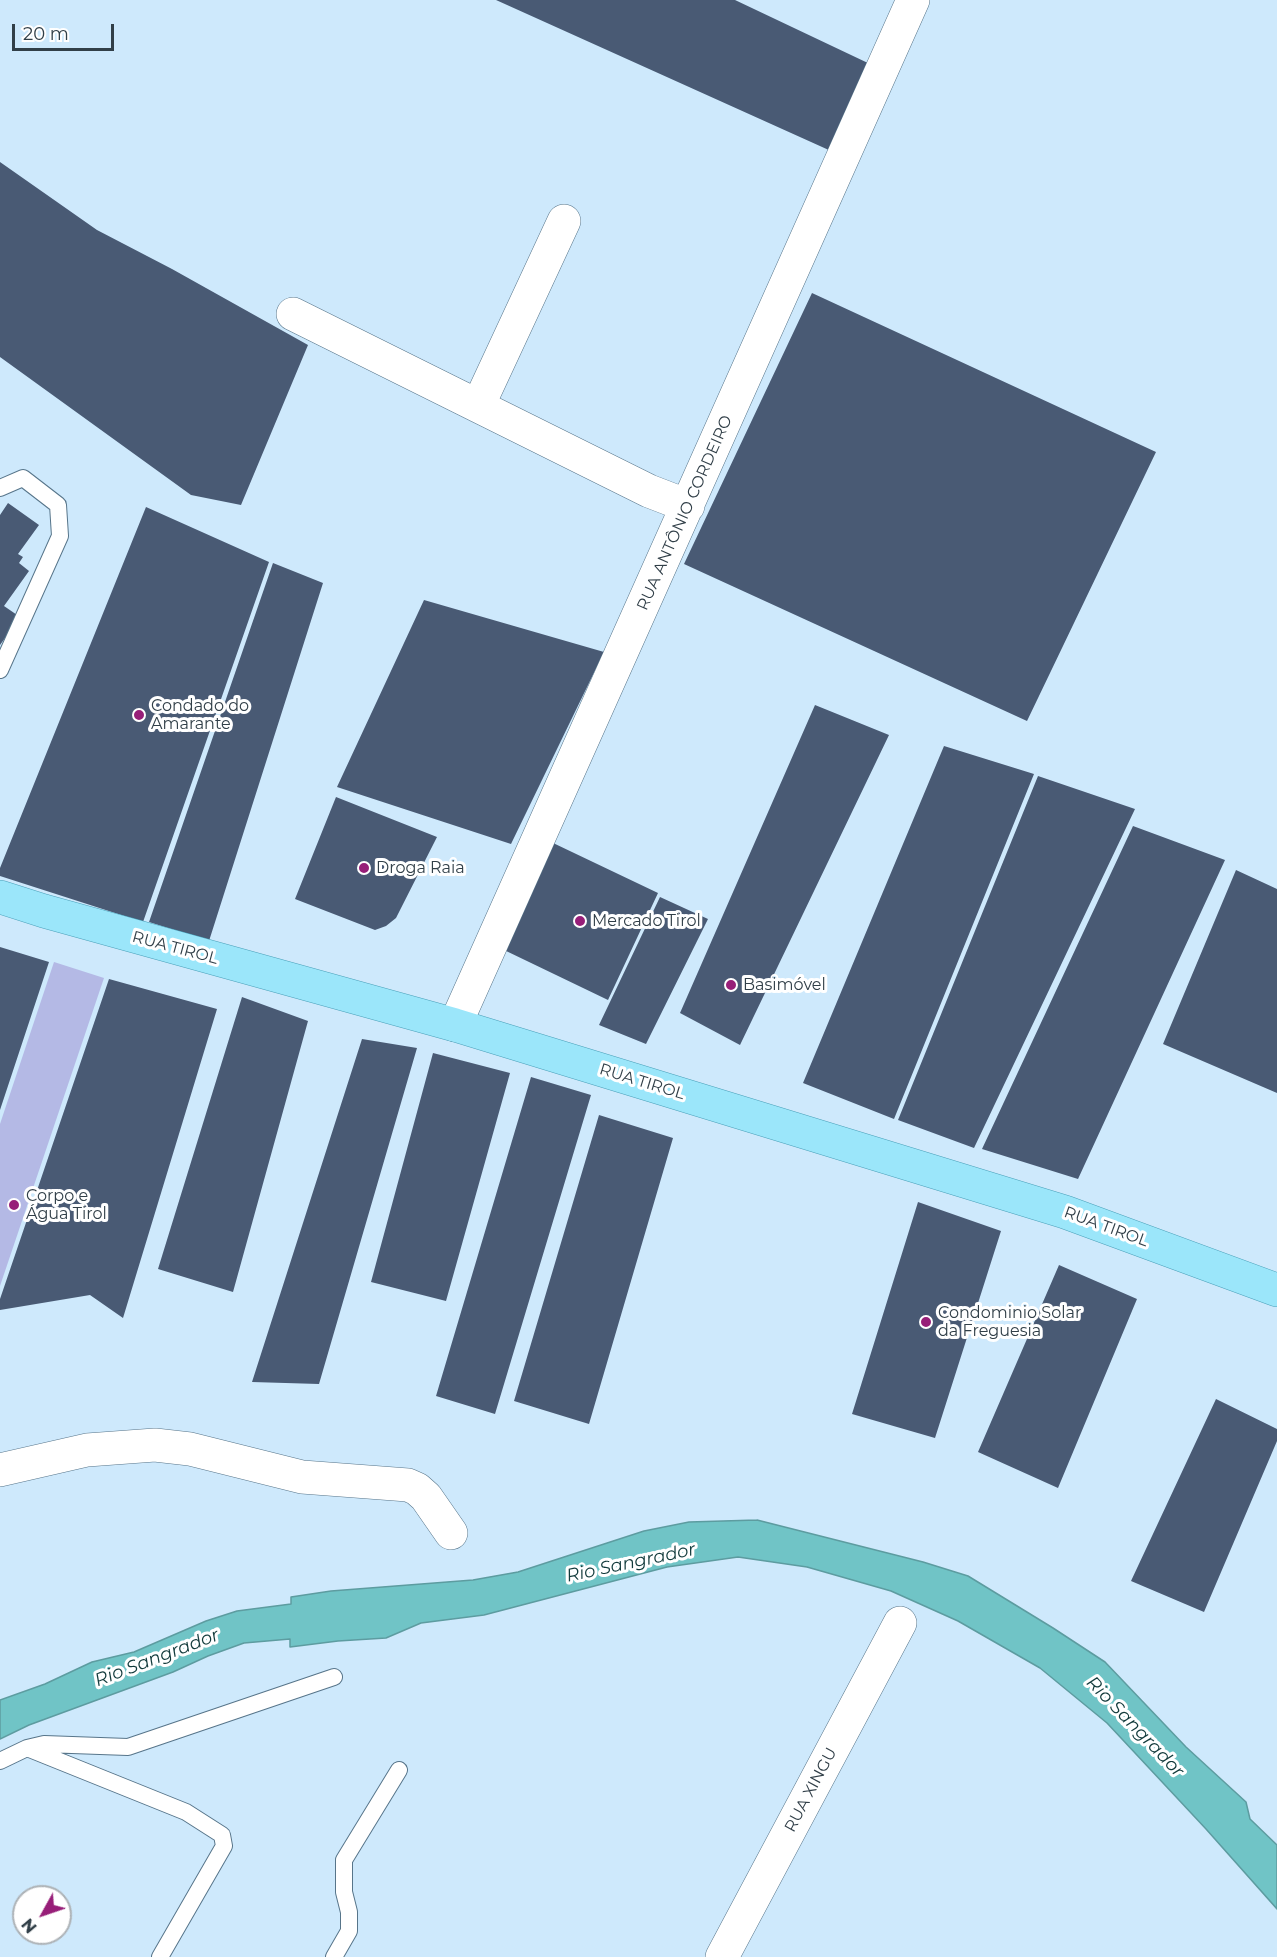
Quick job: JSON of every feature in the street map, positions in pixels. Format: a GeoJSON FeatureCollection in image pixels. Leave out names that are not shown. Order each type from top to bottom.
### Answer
{"type":"FeatureCollection","features":[{"type":"Feature","properties":{"kind":"main road","name":"RUA TIROL"},"geometry":{"type":"LineString","coordinates":[[0,897],[455,1025],[1065,1212],[1277,1290]]}},
{"type":"Feature","properties":{"kind":"street","name":"RUA ANTÔNIO CORDEIRO"},"geometry":{"type":"LineString","coordinates":[[455,1025],[913,0]]}},
{"type":"Feature","properties":{"kind":"street"},"geometry":{"type":"LineString","coordinates":[[478,406],[564,221]]}},
{"type":"Feature","properties":{"kind":"street"},"geometry":{"type":"LineString","coordinates":[[293,314],[650,491],[688,506]]}},
{"type":"Feature","properties":{"kind":"street"},"geometry":{"type":"LineString","coordinates":[[0,1470],[87,1450],[123,1446],[155,1445],[190,1449],[302,1477],[408,1485],[426,1497],[451,1533]]}},
{"type":"Feature","properties":{"kind":"street","name":"RUA XINGU"},"geometry":{"type":"LineString","coordinates":[[722,1957],[900,1623]]}},
{"type":"Feature","properties":{"kind":"lane"},"geometry":{"type":"LineString","coordinates":[[0,488],[23,478],[58,505],[60,536],[0,670]]}},
{"type":"Feature","properties":{"kind":"lane"},"geometry":{"type":"LineString","coordinates":[[0,1761],[27,1748],[44,1744],[128,1747],[334,1677]]}},
{"type":"Feature","properties":{"kind":"lane"},"geometry":{"type":"LineString","coordinates":[[27,1748],[186,1812],[222,1835],[224,1846],[160,1957]]}},
{"type":"Feature","properties":{"kind":"lane"},"geometry":{"type":"LineString","coordinates":[[334,1957],[349,1931],[349,1912],[344,1892],[344,1860],[399,1770]]}},
{"type":"Feature","properties":{"kind":"shaded area","name":"Corpo e Água Tirol"},"geometry":{"type":"Polygon","coordinates":[[[54,962],[104,978],[0,1286],[0,1124],[54,962]]]}},
{"type":"Feature","properties":{"kind":"water","name":"Rio Sangrador"},"geometry":{"type":"Polygon","coordinates":[[[757,1520],[923,1562],[968,1576],[1105,1662],[1186,1747],[1246,1802],[1250,1819],[1277,1845],[1277,1909],[1107,1723],[1040,1668],[958,1621],[891,1591],[807,1567],[738,1557],[667,1567],[484,1615],[421,1623],[386,1638],[290,1647],[290,1639],[244,1643],[29,1725],[0,1739],[0,1700],[45,1684],[92,1662],[134,1652],[206,1621],[237,1611],[291,1604],[291,1597],[331,1591],[473,1580],[518,1572],[644,1531],[689,1522],[757,1520]]]}},
{"type":"Feature","properties":{"kind":"building"},"geometry":{"type":"Polygon","coordinates":[[[496,0],[735,0],[870,64],[831,151],[496,0]]]}},
{"type":"Feature","properties":{"kind":"building"},"geometry":{"type":"Polygon","coordinates":[[[0,162],[97,230],[308,345],[241,505],[191,495],[0,357],[0,162]]]}},
{"type":"Feature","properties":{"kind":"building"},"geometry":{"type":"Polygon","coordinates":[[[812,293],[1156,452],[1027,721],[684,564],[812,293]]]}},
{"type":"Feature","properties":{"kind":"building"},"geometry":{"type":"Polygon","coordinates":[[[8,503],[39,525],[18,554],[23,557],[19,563],[29,571],[4,606],[20,617],[0,645],[0,515],[8,503]]]}},
{"type":"Feature","properties":{"kind":"building","name":"Condado do Amarante"},"geometry":{"type":"Polygon","coordinates":[[[146,507],[269,562],[143,922],[0,876],[0,868],[146,507]]]}},
{"type":"Feature","properties":{"kind":"building"},"geometry":{"type":"Polygon","coordinates":[[[273,563],[323,583],[209,941],[149,922],[273,563]]]}},
{"type":"Feature","properties":{"kind":"building"},"geometry":{"type":"Polygon","coordinates":[[[424,600],[604,652],[511,844],[337,787],[424,600]]]}},
{"type":"Feature","properties":{"kind":"building"},"geometry":{"type":"Polygon","coordinates":[[[815,705],[889,735],[740,1045],[680,1013],[815,705]]]}},
{"type":"Feature","properties":{"kind":"building"},"geometry":{"type":"Polygon","coordinates":[[[944,746],[1034,774],[894,1119],[803,1083],[944,746]]]}},
{"type":"Feature","properties":{"kind":"building"},"geometry":{"type":"Polygon","coordinates":[[[1038,776],[1135,809],[974,1148],[898,1120],[1038,776]]]}},
{"type":"Feature","properties":{"kind":"building","name":"Droga Raia"},"geometry":{"type":"Polygon","coordinates":[[[336,797],[437,837],[396,918],[386,926],[375,930],[295,899],[336,797]]]}},
{"type":"Feature","properties":{"kind":"building"},"geometry":{"type":"Polygon","coordinates":[[[1133,826],[1225,860],[1078,1179],[982,1149],[1133,826]]]}},
{"type":"Feature","properties":{"kind":"building","name":"Mercado Tirol"},"geometry":{"type":"Polygon","coordinates":[[[551,842],[658,893],[608,1000],[502,949],[551,842]]]}},
{"type":"Feature","properties":{"kind":"building"},"geometry":{"type":"Polygon","coordinates":[[[1236,870],[1277,889],[1277,1093],[1163,1044],[1236,870]]]}},
{"type":"Feature","properties":{"kind":"building"},"geometry":{"type":"Polygon","coordinates":[[[660,897],[708,919],[646,1044],[599,1025],[660,897]]]}},
{"type":"Feature","properties":{"kind":"building"},"geometry":{"type":"Polygon","coordinates":[[[0,947],[49,962],[0,1110],[0,947]]]}},
{"type":"Feature","properties":{"kind":"building"},"geometry":{"type":"Polygon","coordinates":[[[109,979],[217,1009],[123,1318],[90,1295],[0,1310],[0,1299],[109,979]]]}},
{"type":"Feature","properties":{"kind":"building"},"geometry":{"type":"Polygon","coordinates":[[[242,997],[308,1021],[233,1292],[158,1269],[242,997]]]}},
{"type":"Feature","properties":{"kind":"building"},"geometry":{"type":"Polygon","coordinates":[[[362,1039],[417,1048],[319,1384],[252,1382],[362,1039]]]}},
{"type":"Feature","properties":{"kind":"building"},"geometry":{"type":"Polygon","coordinates":[[[433,1053],[510,1073],[446,1301],[371,1282],[433,1053]]]}},
{"type":"Feature","properties":{"kind":"building"},"geometry":{"type":"Polygon","coordinates":[[[531,1077],[591,1095],[495,1414],[436,1396],[531,1077]]]}},
{"type":"Feature","properties":{"kind":"building"},"geometry":{"type":"Polygon","coordinates":[[[599,1115],[673,1138],[589,1424],[514,1401],[599,1115]]]}},
{"type":"Feature","properties":{"kind":"building","name":"Condominio Solar da Freguesia"},"geometry":{"type":"Polygon","coordinates":[[[918,1202],[1001,1231],[935,1438],[852,1414],[918,1202]]]}},
{"type":"Feature","properties":{"kind":"building"},"geometry":{"type":"Polygon","coordinates":[[[1059,1265],[1137,1299],[1058,1488],[978,1452],[1059,1265]]]}},
{"type":"Feature","properties":{"kind":"building"},"geometry":{"type":"Polygon","coordinates":[[[1216,1399],[1277,1429],[1277,1441],[1204,1612],[1131,1581],[1216,1399]]]}},
{"type":"Feature","properties":{"kind":"place","name":"Condado do Amarante"},"geometry":{"type":"Point","coordinates":[139,715]}},
{"type":"Feature","properties":{"kind":"place","name":"Droga Raia"},"geometry":{"type":"Point","coordinates":[364,868]}},
{"type":"Feature","properties":{"kind":"place","name":"Mercado Tirol"},"geometry":{"type":"Point","coordinates":[580,921]}},
{"type":"Feature","properties":{"kind":"place","name":"Basimóvel"},"geometry":{"type":"Point","coordinates":[731,985]}},
{"type":"Feature","properties":{"kind":"place","name":"Corpo e Água Tirol"},"geometry":{"type":"Point","coordinates":[14,1205]}},
{"type":"Feature","properties":{"kind":"place","name":"Condominio Solar da Freguesia"},"geometry":{"type":"Point","coordinates":[926,1322]}}]}
